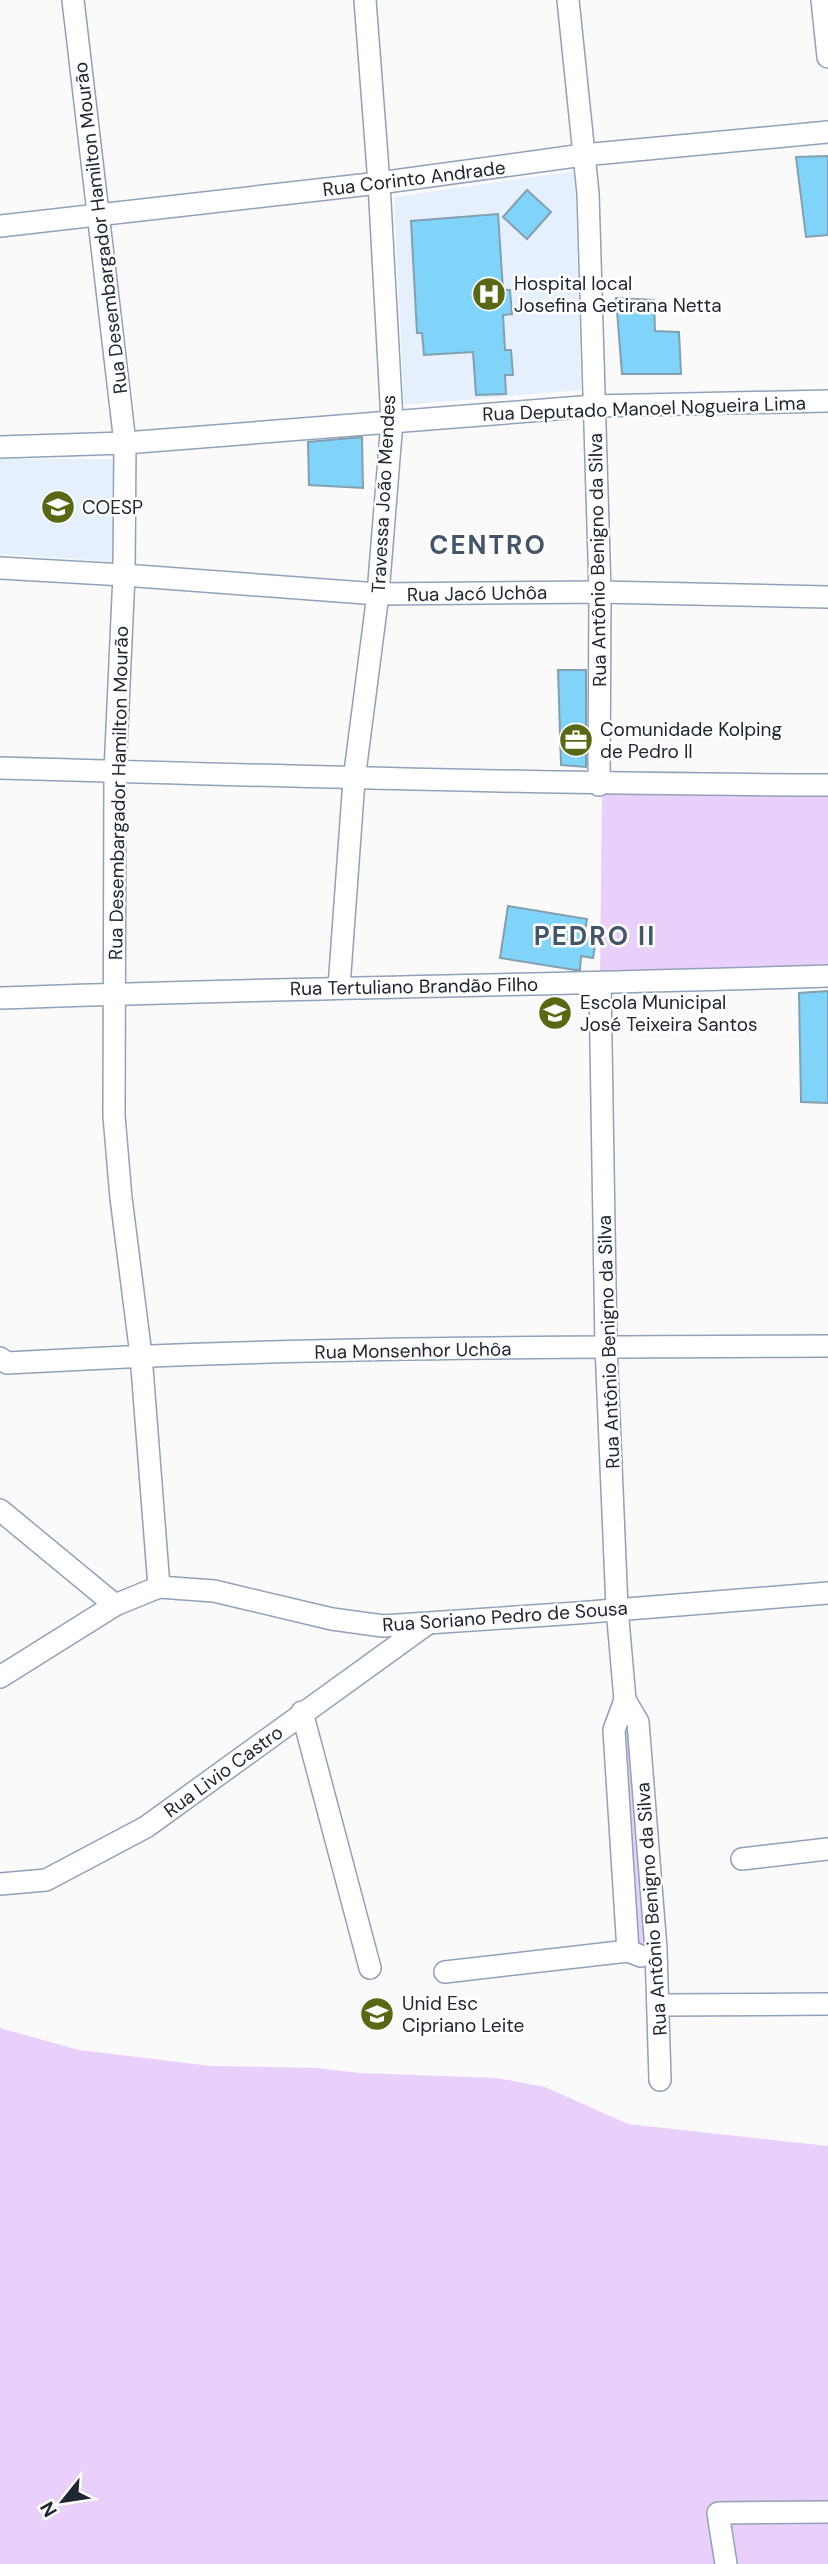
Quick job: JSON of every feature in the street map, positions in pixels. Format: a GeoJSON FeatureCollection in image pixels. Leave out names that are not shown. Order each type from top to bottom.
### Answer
{"type":"FeatureCollection","features":[{"type":"Feature","properties":{"kind":"street","name":"Rua Desembargador Hamilton Mourão"},"geometry":{"type":"LineString","coordinates":[[73,0],[125,443],[124,575],[115,772],[114,1116],[121,1198],[141,1355],[159,1587]]}},
{"type":"Feature","properties":{"kind":"street","name":"Travessa João Mendes"},"geometry":{"type":"LineString","coordinates":[[339,987],[354,779],[378,594],[392,421],[379,183],[365,0]]}},
{"type":"Feature","properties":{"kind":"street","name":"Rua Antônio Benigno da Silva"},"geometry":{"type":"LineString","coordinates":[[568,0],[588,193],[600,592],[599,785]]}},
{"type":"Feature","properties":{"kind":"street"},"geometry":{"type":"LineString","coordinates":[[822,0],[828,57]]}},
{"type":"Feature","properties":{"kind":"street","name":"Rua Corinto Andrade"},"geometry":{"type":"LineString","coordinates":[[0,226],[379,183],[583,155],[828,132]]}},
{"type":"Feature","properties":{"kind":"street","name":"Rua Deputado Manoel Nogueira Lima"},"geometry":{"type":"LineString","coordinates":[[0,447],[125,443],[594,406],[828,401]]}},
{"type":"Feature","properties":{"kind":"street","name":"Rua Jacó Uchôa"},"geometry":{"type":"LineString","coordinates":[[0,568],[378,594],[600,592],[828,597]]}},
{"type":"Feature","properties":{"kind":"street"},"geometry":{"type":"LineString","coordinates":[[0,768],[599,785],[828,785]]}},
{"type":"Feature","properties":{"kind":"street","name":"Rua Tertuliano Brandão Filho"},"geometry":{"type":"LineString","coordinates":[[0,998],[828,976]]}},
{"type":"Feature","properties":{"kind":"street","name":"Rua Antônio Benigno da Silva"},"geometry":{"type":"LineString","coordinates":[[600,983],[606,1346],[617,1608],[625,1700],[614,1731],[628,1951]]}},
{"type":"Feature","properties":{"kind":"street","name":"Rua Monsenhor Uchôa"},"geometry":{"type":"LineString","coordinates":[[2,1364],[141,1355],[606,1346],[828,1346]]}},
{"type":"Feature","properties":{"kind":"street"},"geometry":{"type":"LineString","coordinates":[[0,1510],[115,1605]]}},
{"type":"Feature","properties":{"kind":"street","name":"Rua Soriano Pedro de Sousa"},"geometry":{"type":"LineString","coordinates":[[0,1677],[115,1605],[159,1587],[214,1591],[332,1619],[383,1626],[828,1593]]}},
{"type":"Feature","properties":{"kind":"street","name":"Rua Livio Castro"},"geometry":{"type":"LineString","coordinates":[[0,1884],[46,1880],[146,1827],[429,1622]]}},
{"type":"Feature","properties":{"kind":"street","name":"Rua Antônio Benigno da Silva"},"geometry":{"type":"LineString","coordinates":[[625,1700],[638,1722],[656,1949],[660,2080]]}},
{"type":"Feature","properties":{"kind":"street"},"geometry":{"type":"LineString","coordinates":[[302,1712],[370,1968]]}},
{"type":"Feature","properties":{"kind":"street"},"geometry":{"type":"LineString","coordinates":[[742,1859],[828,1849]]}},
{"type":"Feature","properties":{"kind":"street"},"geometry":{"type":"LineString","coordinates":[[445,1972],[628,1951],[641,1956],[656,1949]]}},
{"type":"Feature","properties":{"kind":"street"},"geometry":{"type":"LineString","coordinates":[[659,2005],[828,2004]]}},
{"type":"Feature","properties":{"kind":"street"},"geometry":{"type":"LineString","coordinates":[[726,2564],[718,2513],[828,2512]]}},
{"type":"Feature","properties":{"kind":"shaded area","name":"Hospital local Josefina Getirana Netta"},"geometry":{"type":"Polygon","coordinates":[[[575,171],[581,390],[404,405],[394,197],[575,171]]]}},
{"type":"Feature","properties":{"kind":"shaded area","name":"COESP"},"geometry":{"type":"Polygon","coordinates":[[[0,459],[116,459],[115,562],[0,554],[0,459]]]}},
{"type":"Feature","properties":{"kind":"shaded area"},"geometry":{"type":"Polygon","coordinates":[[[602,793],[828,793],[828,964],[600,975],[602,793]]]}},
{"type":"Feature","properties":{"kind":"shaded area"},"geometry":{"type":"Polygon","coordinates":[[[634,1722],[650,1946],[630,1948],[618,1725],[634,1722]]]}},
{"type":"Feature","properties":{"kind":"shaded area"},"geometry":{"type":"Polygon","coordinates":[[[0,2028],[79,2050],[211,2066],[316,2068],[360,2073],[497,2078],[545,2087],[628,2124],[828,2146],[828,2564],[0,2564],[0,2028]]]}},
{"type":"Feature","properties":{"kind":"building"},"geometry":{"type":"Polygon","coordinates":[[[828,156],[828,235],[806,237],[796,157],[828,156]]]}},
{"type":"Feature","properties":{"kind":"building"},"geometry":{"type":"Polygon","coordinates":[[[527,190],[551,212],[527,239],[503,217],[527,190]]]}},
{"type":"Feature","properties":{"kind":"building"},"geometry":{"type":"Polygon","coordinates":[[[498,214],[503,290],[510,290],[512,314],[503,315],[505,350],[511,350],[513,375],[505,375],[506,394],[476,395],[473,352],[424,355],[422,333],[417,333],[411,221],[498,214]]]}},
{"type":"Feature","properties":{"kind":"building"},"geometry":{"type":"Polygon","coordinates":[[[616,298],[654,300],[655,331],[679,332],[681,374],[622,374],[616,298]]]}},
{"type":"Feature","properties":{"kind":"building"},"geometry":{"type":"Polygon","coordinates":[[[362,437],[363,488],[309,485],[308,442],[362,437]]]}},
{"type":"Feature","properties":{"kind":"building","name":"Comunidade Kolping de Pedro II"},"geometry":{"type":"Polygon","coordinates":[[[558,670],[586,670],[586,767],[561,765],[558,670]]]}},
{"type":"Feature","properties":{"kind":"building"},"geometry":{"type":"Polygon","coordinates":[[[508,906],[587,919],[584,937],[596,939],[593,958],[581,956],[580,970],[575,970],[500,958],[508,906]]]}},
{"type":"Feature","properties":{"kind":"building"},"geometry":{"type":"Polygon","coordinates":[[[828,991],[828,1103],[801,1102],[799,993],[828,991]]]}},
{"type":"Feature","properties":{"kind":"place","name":"Hospital local Josefina Getirana Netta"},"geometry":{"type":"Point","coordinates":[489,294]}},
{"type":"Feature","properties":{"kind":"place","name":"COESP"},"geometry":{"type":"Point","coordinates":[58,507]}},
{"type":"Feature","properties":{"kind":"place","name":"Comunidade Kolping de Pedro II"},"geometry":{"type":"Point","coordinates":[576,740]}},
{"type":"Feature","properties":{"kind":"place","name":"Escola Municipal José Teixeira Santos"},"geometry":{"type":"Point","coordinates":[555,1013]}},
{"type":"Feature","properties":{"kind":"place","name":"Unid Esc Cipriano Leite"},"geometry":{"type":"Point","coordinates":[377,2014]}},
{"type":"Feature","properties":{"kind":"district","name":"CENTRO"},"geometry":{"type":"Point","coordinates":[488,545]}},
{"type":"Feature","properties":{"kind":"district","name":"PEDRO II"},"geometry":{"type":"Point","coordinates":[595,936]}}]}
